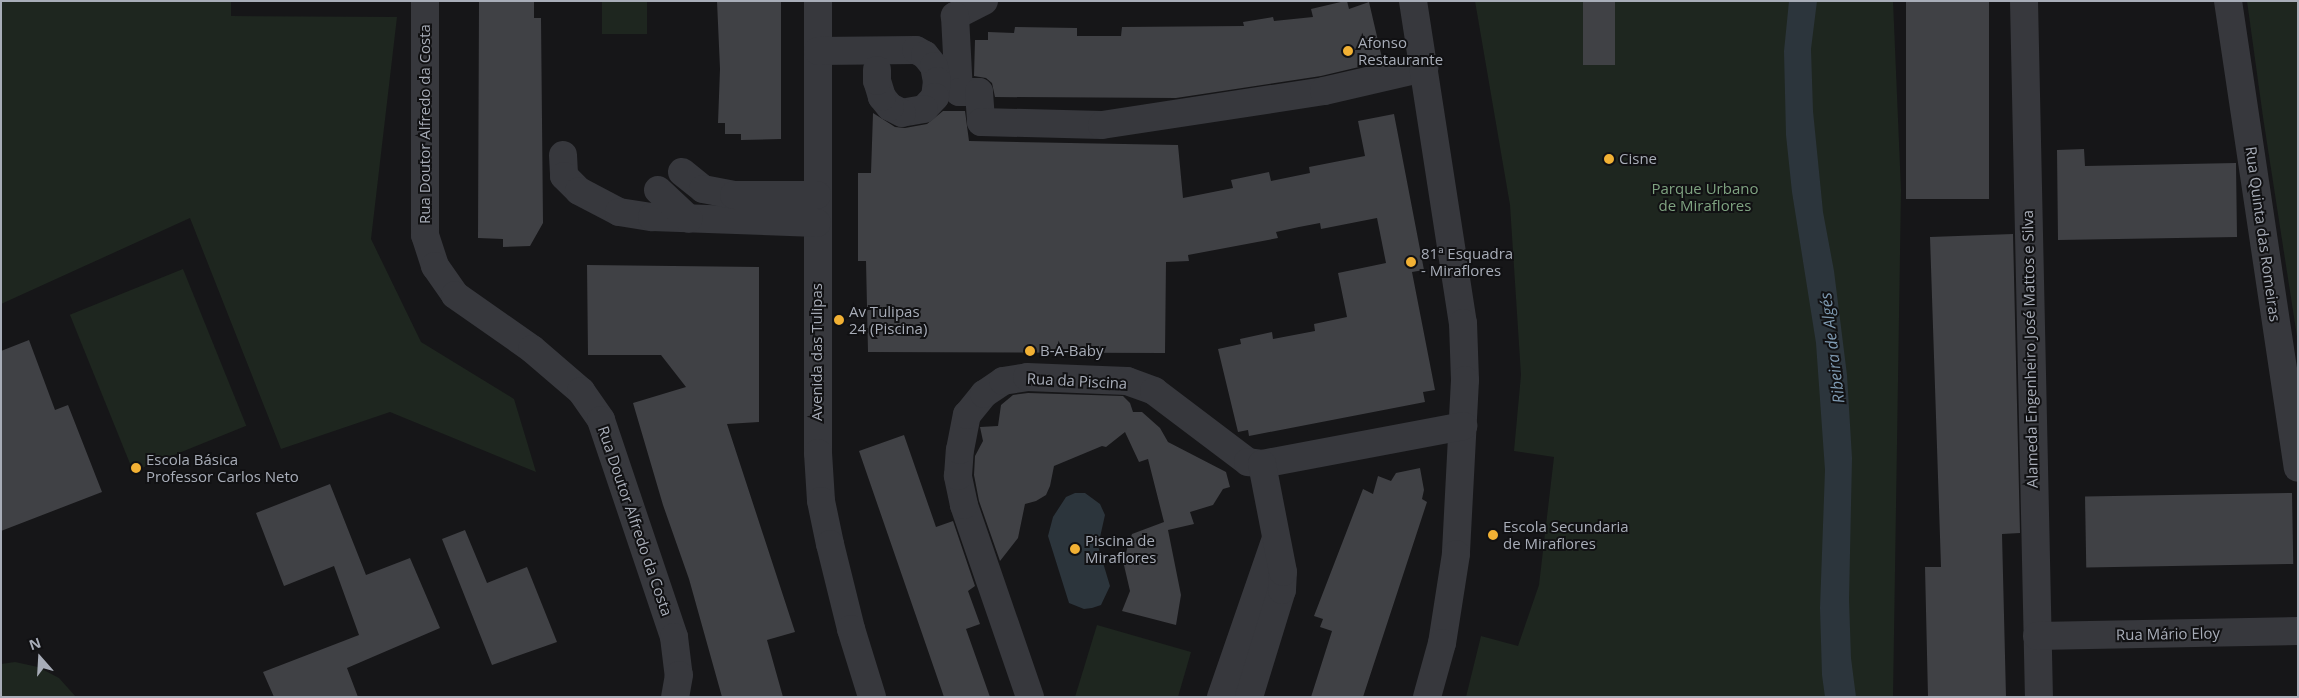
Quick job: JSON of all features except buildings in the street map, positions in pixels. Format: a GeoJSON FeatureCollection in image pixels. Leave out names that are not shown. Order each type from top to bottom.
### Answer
{"type":"FeatureCollection","features":[{"type":"Feature","properties":{"kind":"street","name":"Rua Doutor Alfredo da Costa"},"geometry":{"type":"LineString","coordinates":[[425,1],[425,235],[435,266],[455,295],[532,350],[581,391],[601,420],[674,637],[679,676],[675,697]]}},
{"type":"Feature","properties":{"kind":"street","name":"Avenida das Tulipas"},"geometry":{"type":"LineString","coordinates":[[818,1],[818,453],[821,501],[851,629],[872,697]]}},
{"type":"Feature","properties":{"kind":"street"},"geometry":{"type":"LineString","coordinates":[[984,1],[955,16],[959,92],[979,92],[980,122],[1102,125],[1324,91],[1424,68]]}},
{"type":"Feature","properties":{"kind":"street","name":"Alameda Engenheiro José Mattos e Silva"},"geometry":{"type":"LineString","coordinates":[[2024,1],[2034,536],[2039,697]]}},
{"type":"Feature","properties":{"kind":"street","name":"Rua Quinta das Romeiras"},"geometry":{"type":"LineString","coordinates":[[2228,1],[2298,468]]}},
{"type":"Feature","properties":{"kind":"street"},"geometry":{"type":"LineString","coordinates":[[1420,7],[1424,68],[1464,324],[1465,380],[1456,554],[1442,643],[1430,692]]}},
{"type":"Feature","properties":{"kind":"street"},"geometry":{"type":"LineString","coordinates":[[818,51],[916,50],[925,55],[934,66],[937,82],[934,97],[924,109],[902,113],[890,107],[882,97],[877,81],[877,70]]}},
{"type":"Feature","properties":{"kind":"street"},"geometry":{"type":"LineString","coordinates":[[563,155],[564,176],[579,191],[619,212],[652,217],[817,224]]}},
{"type":"Feature","properties":{"kind":"street"},"geometry":{"type":"LineString","coordinates":[[682,172],[703,189],[734,195],[818,195]]}},
{"type":"Feature","properties":{"kind":"street"},"geometry":{"type":"LineString","coordinates":[[658,190],[689,219]]}},
{"type":"Feature","properties":{"kind":"street","name":"Rua da Piscina"},"geometry":{"type":"LineString","coordinates":[[1030,697],[964,506],[958,476],[960,450],[967,415],[984,394],[1003,381],[1026,377],[1127,381],[1154,392],[1248,462],[1262,464]]}},
{"type":"Feature","properties":{"kind":"street"},"geometry":{"type":"LineString","coordinates":[[1249,697],[1282,590],[1283,572],[1262,464],[1463,426]]}},
{"type":"Feature","properties":{"kind":"street"},"geometry":{"type":"LineString","coordinates":[[1221,697],[1276,537]]}},
{"type":"Feature","properties":{"kind":"street"},"geometry":{"type":"LineString","coordinates":[[851,629],[860,697]]}},
{"type":"Feature","properties":{"kind":"street","name":"Rua Mário Eloy"},"geometry":{"type":"LineString","coordinates":[[2038,636],[2298,631]]}},
{"type":"Feature","properties":{"kind":"green space"},"geometry":{"type":"Polygon","coordinates":[[[1,1],[231,1],[231,16],[397,17],[371,239],[421,342],[514,399],[536,472],[390,412],[281,449],[190,218],[1,304],[1,1]]]}},
{"type":"Feature","properties":{"kind":"green space"},"geometry":{"type":"Polygon","coordinates":[[[602,1],[647,1],[647,34],[602,34],[602,1]]]}},
{"type":"Feature","properties":{"kind":"green space","name":"Parque Urbano de Miraflores"},"geometry":{"type":"Polygon","coordinates":[[[1475,1],[1893,1],[1901,190],[1893,697],[1466,697],[1481,636],[1518,646],[1539,585],[1554,457],[1514,451],[1521,375],[1510,205],[1475,1]]]}},
{"type":"Feature","properties":{"kind":"green space"},"geometry":{"type":"Polygon","coordinates":[[[2247,1],[2298,1],[2298,343],[2263,117],[2247,1]]]}},
{"type":"Feature","properties":{"kind":"green space"},"geometry":{"type":"Polygon","coordinates":[[[183,269],[246,426],[133,471],[70,315],[183,269]]]}},
{"type":"Feature","properties":{"kind":"green space"},"geometry":{"type":"Polygon","coordinates":[[[1097,625],[1191,652],[1178,697],[1075,697],[1097,625]]]}},
{"type":"Feature","properties":{"kind":"green space"},"geometry":{"type":"Polygon","coordinates":[[[15,662],[38,667],[59,678],[76,697],[1,697],[1,664],[15,662]]]}},
{"type":"Feature","properties":{"kind":"water","name":"Ribeira de Algés"},"geometry":{"type":"Polygon","coordinates":[[[1789,1],[1817,1],[1811,49],[1813,111],[1823,212],[1834,271],[1847,375],[1852,458],[1849,600],[1851,658],[1856,697],[1825,697],[1822,675],[1820,608],[1825,470],[1816,343],[1792,192],[1786,135],[1784,51],[1789,1]]]}},
{"type":"Feature","properties":{"kind":"water","name":"Piscina de Miraflores"},"geometry":{"type":"Polygon","coordinates":[[[1075,493],[1085,493],[1100,504],[1105,515],[1098,546],[1110,586],[1101,605],[1084,609],[1069,603],[1048,536],[1053,517],[1066,497],[1075,493]]]}},
{"type":"Feature","properties":{"kind":"place","name":"Afonso Restaurante"},"geometry":{"type":"Point","coordinates":[1348,51]}},
{"type":"Feature","properties":{"kind":"place","name":"Cisne"},"geometry":{"type":"Point","coordinates":[1609,159]}},
{"type":"Feature","properties":{"kind":"place","name":"81ª Esquadra - Miraflores"},"geometry":{"type":"Point","coordinates":[1411,262]}},
{"type":"Feature","properties":{"kind":"place","name":"Av Tulipas 24 (Piscina)"},"geometry":{"type":"Point","coordinates":[839,320]}},
{"type":"Feature","properties":{"kind":"place","name":"B-A-Baby"},"geometry":{"type":"Point","coordinates":[1030,351]}},
{"type":"Feature","properties":{"kind":"place","name":"Escola Básica Professor Carlos Neto"},"geometry":{"type":"Point","coordinates":[136,468]}},
{"type":"Feature","properties":{"kind":"place","name":"Escola Secundaria de Miraflores"},"geometry":{"type":"Point","coordinates":[1493,535]}},
{"type":"Feature","properties":{"kind":"place","name":"Piscina de Miraflores"},"geometry":{"type":"Point","coordinates":[1075,549]}}]}
